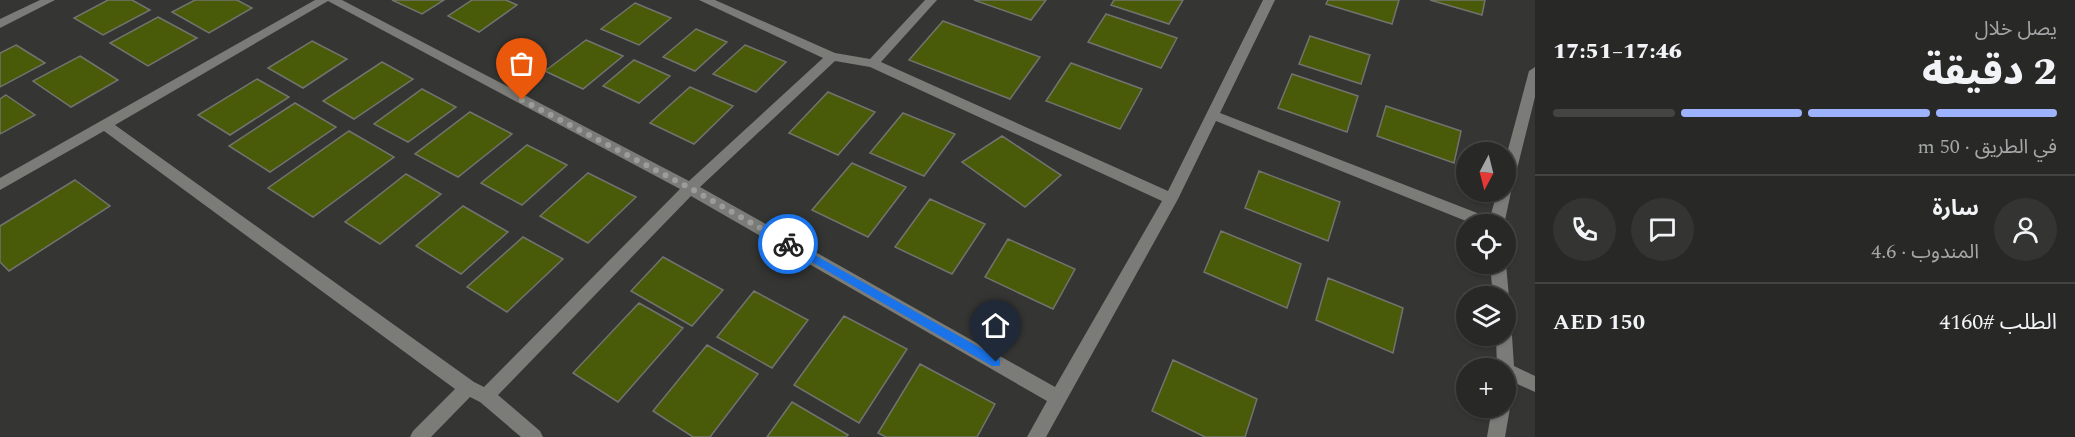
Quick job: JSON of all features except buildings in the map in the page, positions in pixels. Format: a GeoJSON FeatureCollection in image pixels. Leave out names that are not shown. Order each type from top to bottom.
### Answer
{"type":"FeatureCollection","features":[{"type":"Feature","properties":{"kind":"street"},"geometry":{"type":"LineString","coordinates":[[0,24],[50,0]]}},
{"type":"Feature","properties":{"kind":"street"},"geometry":{"type":"LineString","coordinates":[[0,185],[323,0]]}},
{"type":"Feature","properties":{"kind":"street"},"geometry":{"type":"LineString","coordinates":[[333,0],[690,188],[1057,397]]}},
{"type":"Feature","properties":{"kind":"street"},"geometry":{"type":"LineString","coordinates":[[705,0],[832,57],[873,63],[1171,199]]}},
{"type":"Feature","properties":{"kind":"street"},"geometry":{"type":"LineString","coordinates":[[873,63],[931,0]]}},
{"type":"Feature","properties":{"kind":"street"},"geometry":{"type":"LineString","coordinates":[[1036,437],[1171,199],[1269,0]]}},
{"type":"Feature","properties":{"kind":"street"},"geometry":{"type":"LineString","coordinates":[[486,396],[690,188],[832,57]]}},
{"type":"Feature","properties":{"kind":"street"},"geometry":{"type":"LineString","coordinates":[[1516,146],[1535,71]]}},
{"type":"Feature","properties":{"kind":"street"},"geometry":{"type":"LineString","coordinates":[[1211,114],[1466,214]]}},
{"type":"Feature","properties":{"kind":"street"},"geometry":{"type":"LineString","coordinates":[[106,126],[468,388],[486,396],[534,437]]}},
{"type":"Feature","properties":{"kind":"street"},"geometry":{"type":"LineString","coordinates":[[1516,377],[1535,384]]}},
{"type":"Feature","properties":{"kind":"street"},"geometry":{"type":"LineString","coordinates":[[419,437],[468,388]]}},
{"type":"Feature","properties":{"kind":"street"},"geometry":{"type":"LineString","coordinates":[[1496,437],[1499,418]]}},
{"type":"Feature","properties":{"kind":"way so far"},"geometry":{"type":"LineString","coordinates":[[522,100],[690,188],[788,244]]}},
{"type":"Feature","properties":{"kind":"route"},"geometry":{"type":"LineString","coordinates":[[788,244],[996,362]]}}]}
